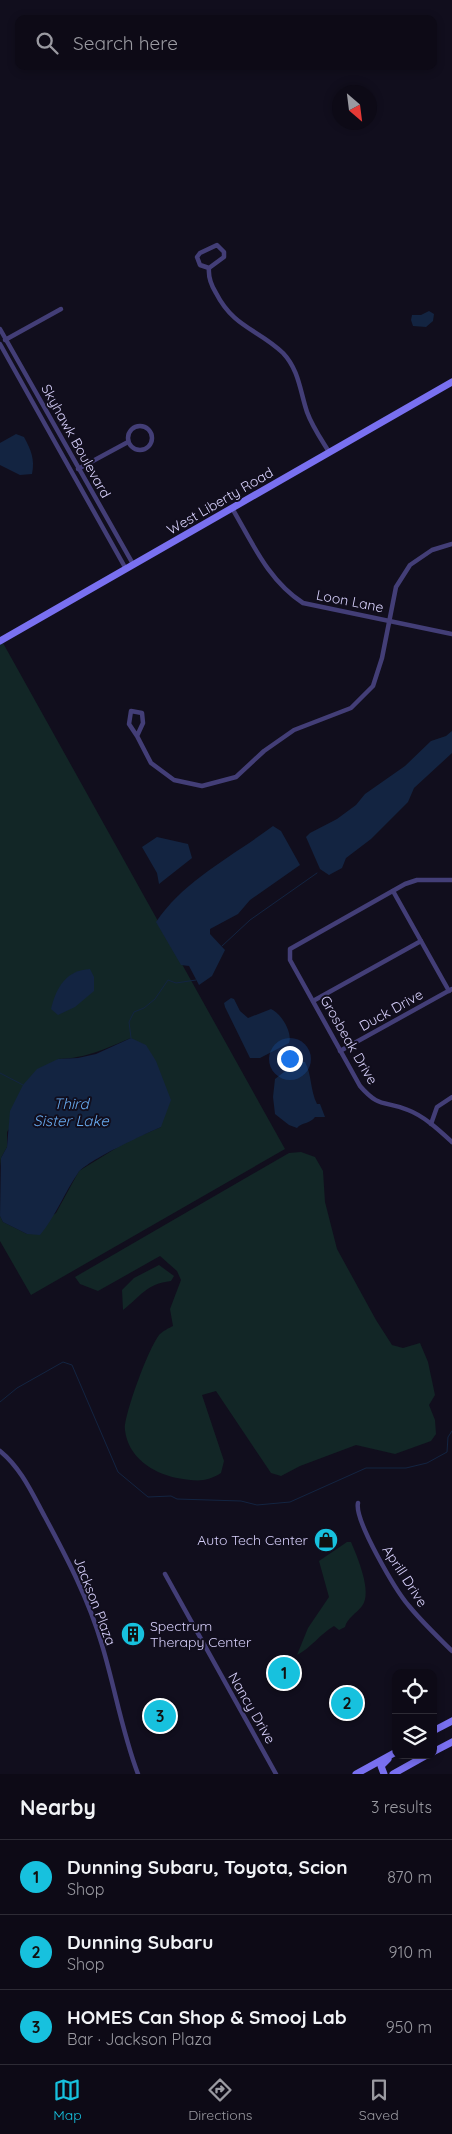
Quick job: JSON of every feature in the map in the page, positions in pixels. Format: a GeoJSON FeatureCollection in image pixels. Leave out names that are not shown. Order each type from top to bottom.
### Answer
{"type":"FeatureCollection","features":[{"type":"Feature","properties":{"kind":"main road","name":"West Liberty Road"},"geometry":{"type":"LineString","coordinates":[[0,641],[452,382]]}},
{"type":"Feature","properties":{"kind":"main road"},"geometry":{"type":"LineString","coordinates":[[437,1729],[452,1721]]}},
{"type":"Feature","properties":{"kind":"main road"},"geometry":{"type":"LineString","coordinates":[[437,1750],[452,1742]]}},
{"type":"Feature","properties":{"kind":"main road"},"geometry":{"type":"LineString","coordinates":[[356,1774],[392,1754]]}},
{"type":"Feature","properties":{"kind":"main road"},"geometry":{"type":"LineString","coordinates":[[384,1774],[381,1766],[392,1756]]}},
{"type":"Feature","properties":{"kind":"main road"},"geometry":{"type":"LineString","coordinates":[[393,1774],[420,1759]]}},
{"type":"Feature","properties":{"kind":"street"},"geometry":{"type":"LineString","coordinates":[[217,245],[224,252],[224,257],[209,268],[200,265],[198,257],[200,253],[217,245]]}},
{"type":"Feature","properties":{"kind":"street"},"geometry":{"type":"LineString","coordinates":[[209,268],[210,284],[228,314],[282,352],[292,364],[298,377],[308,413],[329,452]]}},
{"type":"Feature","properties":{"kind":"street"},"geometry":{"type":"LineString","coordinates":[[0,344],[61,310]]}},
{"type":"Feature","properties":{"kind":"street","name":"Skyhawk Boulevard"},"geometry":{"type":"LineString","coordinates":[[0,329],[133,564]]}},
{"type":"Feature","properties":{"kind":"street","name":"Skyhawk Boulevard"},"geometry":{"type":"LineString","coordinates":[[0,344],[126,569]]}},
{"type":"Feature","properties":{"kind":"street"},"geometry":{"type":"LineString","coordinates":[[138,426],[145,428],[153,437],[150,446],[146,449],[134,447],[128,442],[130,431],[138,426]]}},
{"type":"Feature","properties":{"kind":"street"},"geometry":{"type":"LineString","coordinates":[[72,472],[128,442]]}},
{"type":"Feature","properties":{"kind":"street","name":"Loon Lane"},"geometry":{"type":"LineString","coordinates":[[232,508],[270,573],[285,591],[303,603],[452,634]]}},
{"type":"Feature","properties":{"kind":"street"},"geometry":{"type":"LineString","coordinates":[[137,736],[143,723],[142,713],[131,712],[128,724],[151,762],[174,780],[202,786],[236,777],[278,739],[294,730],[350,708],[373,686],[382,658],[396,587],[410,565],[432,550],[452,544]]}},
{"type":"Feature","properties":{"kind":"street"},"geometry":{"type":"LineString","coordinates":[[451,990],[393,891],[417,880],[452,880]]}},
{"type":"Feature","properties":{"kind":"street","name":"Grosbeak Drive"},"geometry":{"type":"LineString","coordinates":[[393,891],[290,949],[290,960],[360,1086],[371,1098],[388,1106],[406,1108],[421,1116],[452,1142]]}},
{"type":"Feature","properties":{"kind":"street"},"geometry":{"type":"LineString","coordinates":[[313,1001],[421,941]]}},
{"type":"Feature","properties":{"kind":"street","name":"Duck Drive"},"geometry":{"type":"LineString","coordinates":[[340,1051],[451,990]]}},
{"type":"Feature","properties":{"kind":"street"},"geometry":{"type":"LineString","coordinates":[[431,1124],[436,1107],[452,1097]]}},
{"type":"Feature","properties":{"kind":"street","name":"Jackson Plaza"},"geometry":{"type":"LineString","coordinates":[[0,1451],[16,1466],[34,1496],[68,1561],[88,1607],[102,1646],[138,1774]]}},
{"type":"Feature","properties":{"kind":"street","name":"Aprill Drive"},"geometry":{"type":"LineString","coordinates":[[358,1503],[357,1509],[360,1523],[397,1588],[416,1615],[452,1651]]}},
{"type":"Feature","properties":{"kind":"street","name":"Nancy Drive"},"geometry":{"type":"LineString","coordinates":[[164,1574],[276,1774]]}},
{"type":"Feature","properties":{"kind":"green space"},"geometry":{"type":"Polygon","coordinates":[[[3,643],[285,1149],[31,1295],[0,1241],[0,1216],[3,1222],[27,1234],[56,1213],[79,1171],[126,1142],[161,1127],[131,1038],[87,1055],[58,1059],[7,1132],[7,1147],[1,1158],[0,1167],[0,645],[3,643]]]}},
{"type":"Feature","properties":{"kind":"green space"},"geometry":{"type":"Polygon","coordinates":[[[301,1152],[315,1157],[323,1171],[325,1202],[337,1249],[376,1320],[392,1345],[403,1348],[420,1343],[428,1362],[435,1395],[429,1405],[435,1420],[436,1434],[431,1441],[395,1454],[356,1445],[300,1466],[281,1476],[271,1473],[216,1391],[202,1395],[224,1461],[221,1473],[205,1480],[168,1476],[150,1468],[136,1456],[127,1440],[125,1430],[128,1411],[150,1351],[160,1334],[173,1326],[170,1309],[181,1280],[177,1271],[160,1256],[98,1291],[80,1284],[75,1277],[289,1153],[301,1152]]]}},
{"type":"Feature","properties":{"kind":"green space"},"geometry":{"type":"Polygon","coordinates":[[[159,1265],[174,1276],[171,1281],[155,1285],[144,1291],[123,1310],[122,1290],[134,1278],[159,1265]]]}},
{"type":"Feature","properties":{"kind":"green space"},"geometry":{"type":"Polygon","coordinates":[[[347,1542],[351,1542],[363,1574],[366,1592],[365,1600],[345,1627],[339,1630],[334,1626],[297,1655],[308,1628],[329,1597],[319,1561],[347,1542]]]}},
{"type":"Feature","properties":{"kind":"water"},"geometry":{"type":"Polygon","coordinates":[[[429,311],[434,314],[433,321],[426,327],[413,326],[412,315],[421,315],[429,311]]]}},
{"type":"Feature","properties":{"kind":"water"},"geometry":{"type":"Polygon","coordinates":[[[16,434],[24,437],[30,450],[33,459],[32,474],[20,475],[0,465],[0,443],[16,434]]]}},
{"type":"Feature","properties":{"kind":"water"},"geometry":{"type":"Polygon","coordinates":[[[452,731],[452,753],[414,788],[408,802],[371,839],[346,858],[342,868],[329,875],[320,869],[306,837],[337,819],[356,805],[365,794],[405,766],[431,741],[446,736],[452,731]]]}},
{"type":"Feature","properties":{"kind":"water"},"geometry":{"type":"Polygon","coordinates":[[[273,826],[281,831],[300,865],[250,900],[238,914],[210,929],[210,934],[225,950],[212,976],[199,985],[189,966],[181,965],[156,922],[167,907],[195,881],[273,826]]]}},
{"type":"Feature","properties":{"kind":"water"},"geometry":{"type":"Polygon","coordinates":[[[157,837],[188,844],[192,858],[159,884],[157,873],[142,847],[157,837]]]}},
{"type":"Feature","properties":{"kind":"water"},"geometry":{"type":"Polygon","coordinates":[[[90,969],[94,977],[94,991],[75,1007],[58,1015],[51,1009],[63,981],[74,973],[90,969]]]}},
{"type":"Feature","properties":{"kind":"water"},"geometry":{"type":"Polygon","coordinates":[[[231,998],[234,999],[240,1011],[248,1018],[271,1009],[275,1011],[288,1029],[289,1043],[260,1058],[250,1058],[225,1007],[224,1003],[231,998]]]}},
{"type":"Feature","properties":{"kind":"water","name":"Third Sister Lake"},"geometry":{"type":"Polygon","coordinates":[[[131,1038],[146,1045],[156,1061],[171,1100],[161,1127],[116,1148],[83,1168],[78,1173],[51,1220],[40,1235],[27,1234],[3,1222],[0,1216],[1,1158],[7,1147],[10,1111],[23,1085],[37,1069],[58,1059],[78,1058],[96,1054],[131,1038]]]}},
{"type":"Feature","properties":{"kind":"water"},"geometry":{"type":"Polygon","coordinates":[[[297,1062],[305,1062],[315,1099],[317,1104],[320,1104],[325,1117],[315,1117],[297,1128],[289,1125],[275,1114],[273,1097],[275,1079],[297,1062]]]}},
{"type":"Feature","properties":{"kind":"waterway"},"geometry":{"type":"LineString","coordinates":[[222,946],[250,920],[317,873]]}},
{"type":"Feature","properties":{"kind":"waterway"},"geometry":{"type":"LineString","coordinates":[[131,1038],[129,1022],[134,1012],[144,1008],[155,999],[168,980],[176,983],[196,980]]}},
{"type":"Feature","properties":{"kind":"waterway"},"geometry":{"type":"LineString","coordinates":[[0,1073],[23,1085]]}},
{"type":"Feature","properties":{"kind":"waterway"},"geometry":{"type":"LineString","coordinates":[[0,1402],[17,1388],[63,1362],[72,1365],[118,1472],[148,1497],[171,1496],[177,1499],[241,1501],[257,1505],[290,1502],[366,1468],[406,1468],[427,1463],[447,1452],[448,1437],[452,1431]]}},
{"type":"Feature","properties":{"kind":"place","name":"Auto Tech Center"},"geometry":{"type":"Point","coordinates":[326,1540]}},
{"type":"Feature","properties":{"kind":"place","name":"Spectrum Therapy Center"},"geometry":{"type":"Point","coordinates":[133,1634]}},
{"type":"Feature","properties":{"kind":"place","name":"Dunning Subaru, Toyota, Scion"},"geometry":{"type":"Point","coordinates":[284,1673]}},
{"type":"Feature","properties":{"kind":"place","name":"Dunning Subaru"},"geometry":{"type":"Point","coordinates":[347,1703]}},
{"type":"Feature","properties":{"kind":"place","name":"HOMES Can Shop & Smooj Lab"},"geometry":{"type":"Point","coordinates":[160,1716]}}]}
